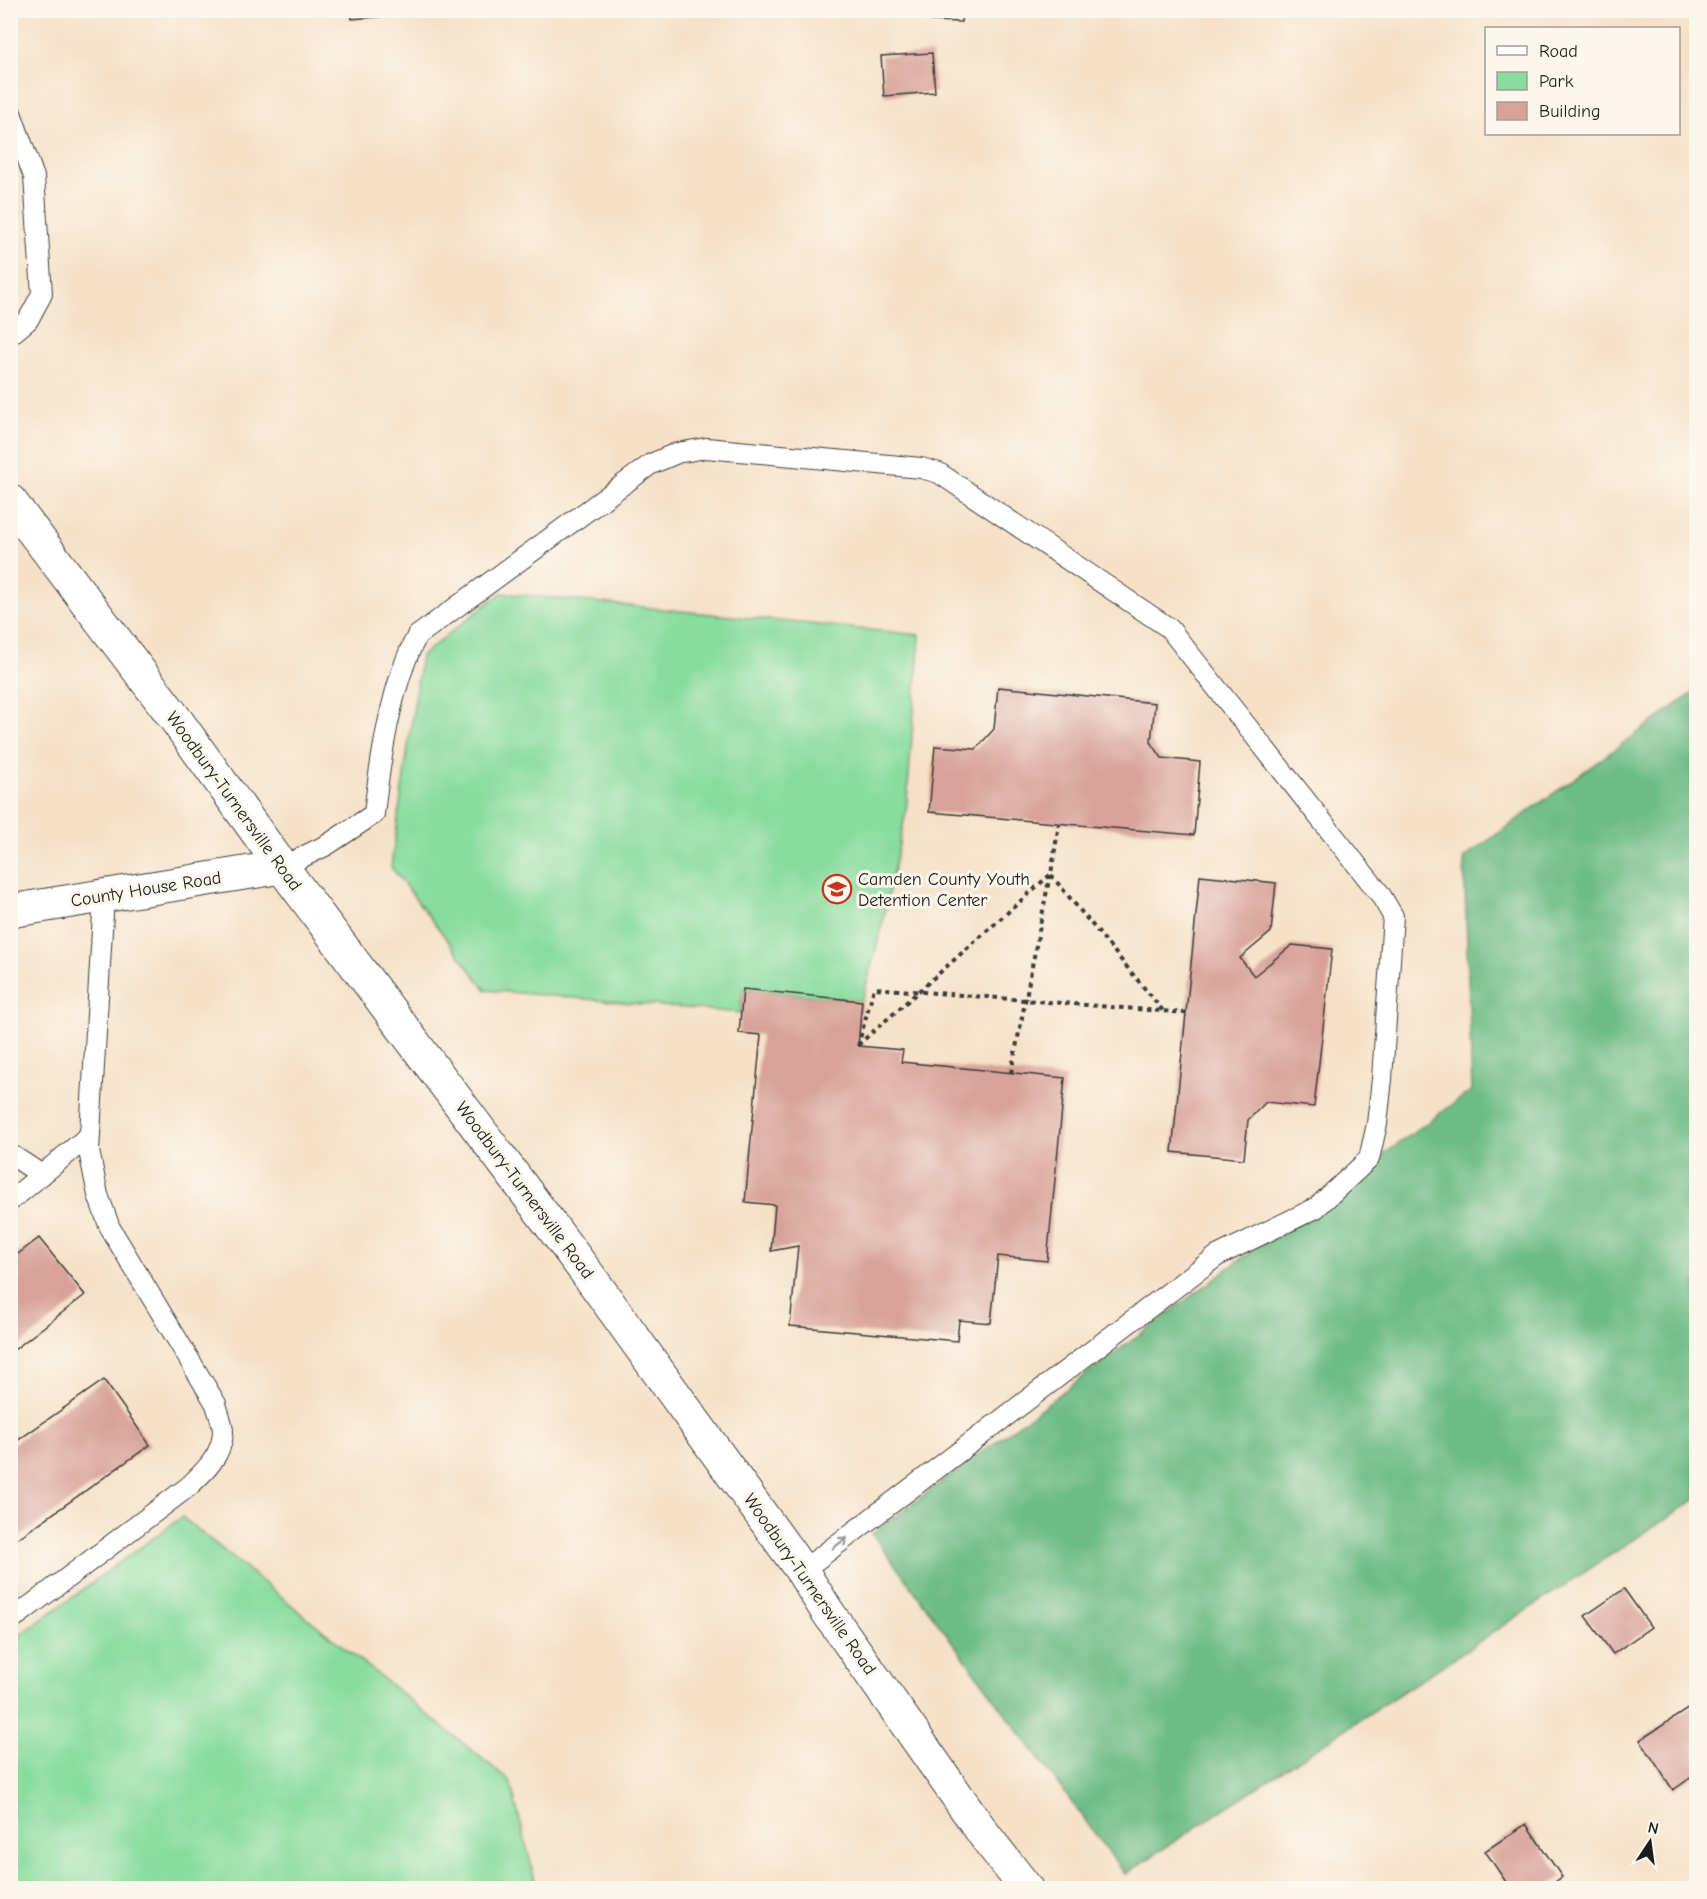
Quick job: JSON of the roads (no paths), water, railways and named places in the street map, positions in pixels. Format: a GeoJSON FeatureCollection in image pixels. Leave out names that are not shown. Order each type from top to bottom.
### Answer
{"type":"FeatureCollection","features":[{"type":"Feature","properties":{"kind":"main road","name":"Woodbury-Turnersville Road"},"geometry":{"type":"LineString","coordinates":[[10,501],[174,717],[282,867],[588,1274],[802,1571],[827,1611],[986,1837],[1026,1888]]}},
{"type":"Feature","properties":{"kind":"main road","name":"County House Road"},"geometry":{"type":"LineString","coordinates":[[10,911],[282,867]]}},
{"type":"Feature","properties":{"kind":"lane"},"geometry":{"type":"LineString","coordinates":[[10,110],[34,177],[42,294],[28,320],[10,335]]}},
{"type":"Feature","properties":{"kind":"lane"},"geometry":{"type":"LineString","coordinates":[[282,867],[327,845],[374,814],[390,717],[407,655],[417,636],[651,464],[677,453],[706,448],[921,468],[939,473],[1169,628],[1380,894],[1393,916],[1382,1079],[1377,1124],[1369,1159],[1316,1208],[1217,1256],[802,1571]]}},
{"type":"Feature","properties":{"kind":"lane"},"geometry":{"type":"LineString","coordinates":[[10,1621],[188,1487],[210,1467],[219,1450],[223,1431],[216,1404],[110,1228],[98,1195],[89,1151],[104,896]]}},
{"type":"Feature","properties":{"kind":"lane"},"geometry":{"type":"LineString","coordinates":[[10,1201],[90,1135]]}},
{"type":"Feature","properties":{"kind":"lane"},"geometry":{"type":"LineString","coordinates":[[10,1154],[42,1175]]}},
{"type":"Feature","properties":{"kind":"place","name":"Camden County Youth Detention Center"},"geometry":{"type":"Point","coordinates":[837,889]}}]}
